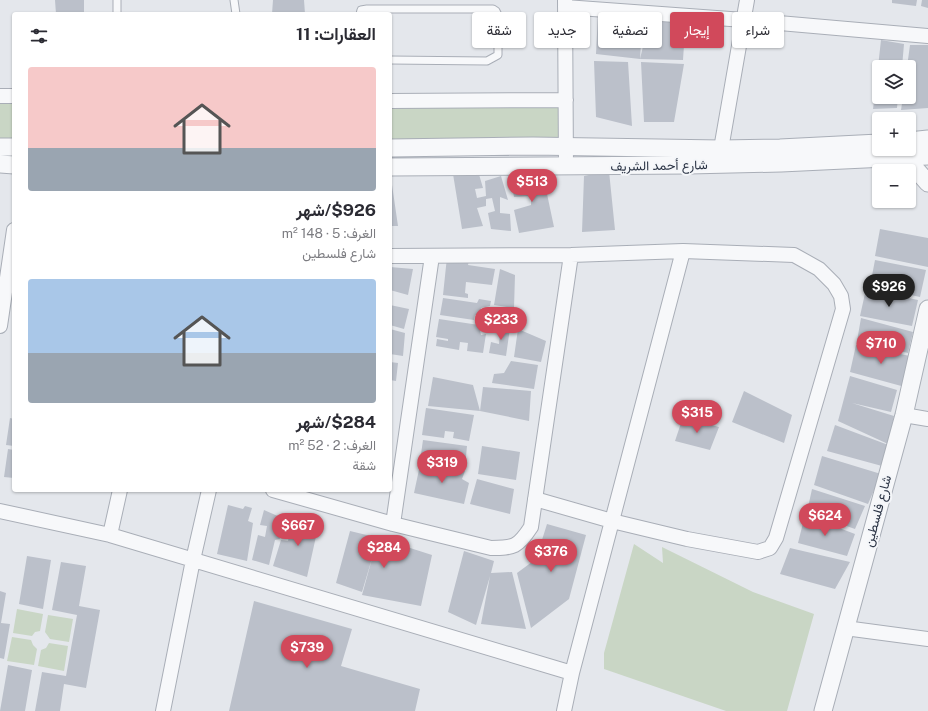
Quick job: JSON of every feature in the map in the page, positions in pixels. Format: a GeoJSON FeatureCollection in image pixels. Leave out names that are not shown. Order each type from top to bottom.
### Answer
{"type":"FeatureCollection","features":[{"type":"Feature","properties":{"kind":"street"},"geometry":{"type":"LineString","coordinates":[[745,12],[747,0]]}},
{"type":"Feature","properties":{"kind":"street"},"geometry":{"type":"LineString","coordinates":[[566,166],[565,3],[732,19]]}},
{"type":"Feature","properties":{"kind":"street"},"geometry":{"type":"LineString","coordinates":[[784,23],[928,36]]}},
{"type":"Feature","properties":{"kind":"street"},"geometry":{"type":"LineString","coordinates":[[721,157],[739,48]]}},
{"type":"Feature","properties":{"kind":"street"},"geometry":{"type":"LineString","coordinates":[[0,96],[12,96]]}},
{"type":"Feature","properties":{"kind":"street"},"geometry":{"type":"LineString","coordinates":[[392,101],[566,100]]}},
{"type":"Feature","properties":{"kind":"street","name":"شارع أحمد الشريف"},"geometry":{"type":"LineString","coordinates":[[916,145],[928,139]]}},
{"type":"Feature","properties":{"kind":"street","name":"شارع أحمد الشريف"},"geometry":{"type":"LineString","coordinates":[[392,167],[566,166],[721,157],[780,148],[872,143]]}},
{"type":"Feature","properties":{"kind":"street","name":"شارع أحمد الشريف"},"geometry":{"type":"LineString","coordinates":[[392,148],[532,146],[721,157],[781,164],[872,153]]}},
{"type":"Feature","properties":{"kind":"street"},"geometry":{"type":"LineString","coordinates":[[0,147],[12,147]]}},
{"type":"Feature","properties":{"kind":"street","name":"شارع أحمد الشريف"},"geometry":{"type":"LineString","coordinates":[[916,152],[928,156]]}},
{"type":"Feature","properties":{"kind":"street"},"geometry":{"type":"LineString","coordinates":[[911,156],[928,183]]}},
{"type":"Feature","properties":{"kind":"street"},"geometry":{"type":"LineString","coordinates":[[0,164],[12,164]]}},
{"type":"Feature","properties":{"kind":"street"},"geometry":{"type":"LineString","coordinates":[[0,326],[12,243]]}},
{"type":"Feature","properties":{"kind":"street"},"geometry":{"type":"LineString","coordinates":[[564,711],[572,673],[683,251]]}},
{"type":"Feature","properties":{"kind":"street"},"geometry":{"type":"LineString","coordinates":[[392,256],[571,255],[683,251],[794,255],[819,270],[834,284],[841,296],[843,309],[776,538],[770,548],[758,552],[687,539],[612,521],[535,499]]}},
{"type":"Feature","properties":{"kind":"street"},"geometry":{"type":"LineString","coordinates":[[280,492],[393,524],[491,548],[507,548],[515,546],[523,540],[531,527],[571,255]]}},
{"type":"Feature","properties":{"kind":"street"},"geometry":{"type":"LineString","coordinates":[[393,524],[432,256]]}},
{"type":"Feature","properties":{"kind":"street","name":"شارع فلسطين"},"geometry":{"type":"LineString","coordinates":[[823,711],[904,415],[928,309]]}},
{"type":"Feature","properties":{"kind":"street"},"geometry":{"type":"LineString","coordinates":[[904,415],[928,419]]}},
{"type":"Feature","properties":{"kind":"street"},"geometry":{"type":"LineString","coordinates":[[110,536],[120,492]]}},
{"type":"Feature","properties":{"kind":"street"},"geometry":{"type":"LineString","coordinates":[[163,711],[193,560],[209,492]]}},
{"type":"Feature","properties":{"kind":"street"},"geometry":{"type":"LineString","coordinates":[[0,511],[110,536],[572,673]]}},
{"type":"Feature","properties":{"kind":"street"},"geometry":{"type":"LineString","coordinates":[[845,628],[928,639]]}},
{"type":"Feature","properties":{"kind":"lane"},"geometry":{"type":"LineString","coordinates":[[117,0],[117,12]]}},
{"type":"Feature","properties":{"kind":"lane"},"geometry":{"type":"LineString","coordinates":[[234,0],[236,12]]}},
{"type":"Feature","properties":{"kind":"lane"},"geometry":{"type":"LineString","coordinates":[[360,12],[361,10],[367,9],[493,10],[498,14],[498,55],[493,59],[487,61],[392,60]]}},
{"type":"Feature","properties":{"kind":"green space"},"geometry":{"type":"Polygon","coordinates":[[[0,96],[12,96],[12,147],[0,147],[0,96]]]}},
{"type":"Feature","properties":{"kind":"green space"},"geometry":{"type":"Polygon","coordinates":[[[566,100],[566,148],[392,148],[392,101],[566,100]]]}},
{"type":"Feature","properties":{"kind":"green space"},"geometry":{"type":"Polygon","coordinates":[[[634,544],[663,563],[662,547],[753,592],[814,614],[787,711],[726,711],[604,669],[604,653],[634,544]]]}},
{"type":"Feature","properties":{"kind":"green space"},"geometry":{"type":"Polygon","coordinates":[[[17,609],[43,614],[40,631],[35,632],[32,636],[13,633],[17,609]]]}},
{"type":"Feature","properties":{"kind":"green space"},"geometry":{"type":"Polygon","coordinates":[[[48,615],[73,619],[69,642],[50,639],[45,632],[48,615]]]}},
{"type":"Feature","properties":{"kind":"green space"},"geometry":{"type":"Polygon","coordinates":[[[12,637],[31,640],[37,649],[34,665],[7,661],[12,637]]]}},
{"type":"Feature","properties":{"kind":"green space"},"geometry":{"type":"Polygon","coordinates":[[[49,643],[68,646],[64,671],[38,666],[41,650],[46,648],[49,643]]]}},
{"type":"Feature","properties":{"kind":"building"},"geometry":{"type":"Polygon","coordinates":[[[55,0],[84,0],[84,12],[56,12],[55,0]]]}},
{"type":"Feature","properties":{"kind":"building"},"geometry":{"type":"Polygon","coordinates":[[[273,0],[304,0],[305,12],[272,12],[273,0]]]}},
{"type":"Feature","properties":{"kind":"building"},"geometry":{"type":"Polygon","coordinates":[[[892,0],[917,0],[916,6],[892,3],[892,0]]]}},
{"type":"Feature","properties":{"kind":"building"},"geometry":{"type":"Polygon","coordinates":[[[922,0],[928,0],[928,8],[921,6],[922,0]]]}},
{"type":"Feature","properties":{"kind":"building"},"geometry":{"type":"Polygon","coordinates":[[[598,13],[598,48],[641,48],[640,59],[596,54],[598,13]]]}},
{"type":"Feature","properties":{"kind":"building"},"geometry":{"type":"Polygon","coordinates":[[[662,14],[670,14],[670,48],[684,48],[683,60],[640,59],[643,48],[662,48],[662,14]]]}},
{"type":"Feature","properties":{"kind":"building"},"geometry":{"type":"Polygon","coordinates":[[[881,40],[904,44],[903,60],[879,60],[881,40]]]}},
{"type":"Feature","properties":{"kind":"building"},"geometry":{"type":"Polygon","coordinates":[[[910,45],[928,45],[928,108],[901,110],[902,104],[916,104],[916,60],[908,60],[910,45]]]}},
{"type":"Feature","properties":{"kind":"building"},"geometry":{"type":"Polygon","coordinates":[[[594,61],[628,62],[632,126],[596,117],[594,61]]]}},
{"type":"Feature","properties":{"kind":"building"},"geometry":{"type":"Polygon","coordinates":[[[641,62],[684,64],[674,122],[644,122],[641,62]]]}},
{"type":"Feature","properties":{"kind":"building"},"geometry":{"type":"Polygon","coordinates":[[[874,104],[897,104],[897,108],[873,109],[874,104]]]}},
{"type":"Feature","properties":{"kind":"building"},"geometry":{"type":"Polygon","coordinates":[[[478,171],[483,188],[475,189],[477,198],[486,196],[485,181],[501,176],[508,200],[500,197],[500,213],[510,214],[511,231],[491,229],[488,213],[495,211],[492,198],[486,199],[486,206],[477,208],[483,226],[462,229],[453,174],[478,171]]]}},
{"type":"Feature","properties":{"kind":"building"},"geometry":{"type":"Polygon","coordinates":[[[609,171],[615,230],[582,232],[584,176],[609,171]]]}},
{"type":"Feature","properties":{"kind":"building"},"geometry":{"type":"Polygon","coordinates":[[[510,174],[543,175],[554,227],[519,233],[514,210],[531,205],[531,196],[514,197],[510,174]]]}},
{"type":"Feature","properties":{"kind":"building"},"geometry":{"type":"Polygon","coordinates":[[[392,185],[398,226],[392,226],[392,185]]]}},
{"type":"Feature","properties":{"kind":"building"},"geometry":{"type":"Polygon","coordinates":[[[880,229],[928,238],[928,267],[875,256],[880,229]]]}},
{"type":"Feature","properties":{"kind":"building"},"geometry":{"type":"Polygon","coordinates":[[[447,257],[469,260],[468,265],[495,269],[492,285],[466,282],[465,293],[468,294],[468,298],[443,295],[447,257]]]}},
{"type":"Feature","properties":{"kind":"building"},"geometry":{"type":"Polygon","coordinates":[[[875,260],[926,270],[920,297],[870,286],[875,260]]]}},
{"type":"Feature","properties":{"kind":"building"},"geometry":{"type":"Polygon","coordinates":[[[392,267],[413,269],[408,295],[392,291],[392,267]]]}},
{"type":"Feature","properties":{"kind":"building"},"geometry":{"type":"Polygon","coordinates":[[[500,269],[515,275],[514,308],[494,305],[500,269]]]}},
{"type":"Feature","properties":{"kind":"building"},"geometry":{"type":"Polygon","coordinates":[[[866,289],[918,300],[912,326],[860,316],[866,289]]]}},
{"type":"Feature","properties":{"kind":"building"},"geometry":{"type":"Polygon","coordinates":[[[443,298],[477,303],[479,299],[491,301],[490,306],[481,308],[480,316],[475,315],[474,320],[440,315],[443,298]]]}},
{"type":"Feature","properties":{"kind":"building"},"geometry":{"type":"Polygon","coordinates":[[[392,305],[409,309],[404,329],[392,326],[392,305]]]}},
{"type":"Feature","properties":{"kind":"building"},"geometry":{"type":"Polygon","coordinates":[[[861,318],[913,332],[908,353],[857,341],[861,318]]]}},
{"type":"Feature","properties":{"kind":"building"},"geometry":{"type":"Polygon","coordinates":[[[439,319],[479,325],[481,335],[486,334],[483,353],[467,351],[468,343],[460,342],[459,350],[436,346],[437,339],[448,341],[448,339],[436,337],[439,319]]]}},
{"type":"Feature","properties":{"kind":"building"},"geometry":{"type":"Polygon","coordinates":[[[493,325],[510,328],[506,356],[489,353],[491,342],[499,344],[500,332],[492,331],[493,325]]]}},
{"type":"Feature","properties":{"kind":"building"},"geometry":{"type":"Polygon","coordinates":[[[518,329],[546,341],[541,362],[514,357],[518,329]]]}},
{"type":"Feature","properties":{"kind":"building"},"geometry":{"type":"Polygon","coordinates":[[[392,330],[405,333],[403,356],[392,354],[392,330]]]}},
{"type":"Feature","properties":{"kind":"building"},"geometry":{"type":"Polygon","coordinates":[[[856,345],[910,356],[905,387],[850,372],[856,345]]]}},
{"type":"Feature","properties":{"kind":"building"},"geometry":{"type":"Polygon","coordinates":[[[511,361],[538,365],[534,389],[492,383],[494,374],[504,373],[511,361]]]}},
{"type":"Feature","properties":{"kind":"building"},"geometry":{"type":"Polygon","coordinates":[[[392,362],[398,363],[396,381],[392,380],[392,362]]]}},
{"type":"Feature","properties":{"kind":"building"},"geometry":{"type":"Polygon","coordinates":[[[850,376],[897,390],[891,412],[852,403],[894,416],[888,444],[838,421],[850,376]]]}},
{"type":"Feature","properties":{"kind":"building"},"geometry":{"type":"Polygon","coordinates":[[[433,377],[473,385],[480,411],[428,406],[433,377]]]}},
{"type":"Feature","properties":{"kind":"building"},"geometry":{"type":"Polygon","coordinates":[[[483,387],[531,391],[529,421],[480,411],[483,387]]]}},
{"type":"Feature","properties":{"kind":"building"},"geometry":{"type":"Polygon","coordinates":[[[744,391],[792,415],[784,443],[732,422],[744,391]]]}},
{"type":"Feature","properties":{"kind":"building"},"geometry":{"type":"Polygon","coordinates":[[[426,408],[474,415],[469,441],[453,438],[454,432],[445,431],[444,438],[422,435],[426,408]]]}},
{"type":"Feature","properties":{"kind":"building"},"geometry":{"type":"Polygon","coordinates":[[[683,417],[719,427],[710,450],[675,441],[683,417]]]}},
{"type":"Feature","properties":{"kind":"building"},"geometry":{"type":"Polygon","coordinates":[[[10,418],[12,418],[12,446],[6,445],[10,418]]]}},
{"type":"Feature","properties":{"kind":"building"},"geometry":{"type":"Polygon","coordinates":[[[835,425],[891,446],[882,466],[827,451],[835,425]]]}},
{"type":"Feature","properties":{"kind":"building"},"geometry":{"type":"Polygon","coordinates":[[[423,440],[467,446],[465,467],[420,461],[423,440]]]}},
{"type":"Feature","properties":{"kind":"building"},"geometry":{"type":"Polygon","coordinates":[[[482,446],[520,452],[516,480],[478,474],[482,446]]]}},
{"type":"Feature","properties":{"kind":"building"},"geometry":{"type":"Polygon","coordinates":[[[8,449],[12,450],[12,478],[4,477],[8,449]]]}},
{"type":"Feature","properties":{"kind":"building"},"geometry":{"type":"Polygon","coordinates":[[[822,456],[881,474],[868,504],[814,485],[822,456]]]}},
{"type":"Feature","properties":{"kind":"building"},"geometry":{"type":"Polygon","coordinates":[[[420,465],[442,469],[440,478],[445,478],[450,469],[465,471],[462,479],[469,483],[464,504],[414,493],[420,465]]]}},
{"type":"Feature","properties":{"kind":"building"},"geometry":{"type":"Polygon","coordinates":[[[477,479],[514,489],[510,514],[470,504],[477,479]]]}},
{"type":"Feature","properties":{"kind":"building"},"geometry":{"type":"Polygon","coordinates":[[[812,489],[865,506],[855,529],[807,512],[812,489]]]}},
{"type":"Feature","properties":{"kind":"building"},"geometry":{"type":"Polygon","coordinates":[[[228,505],[243,509],[245,506],[252,508],[248,521],[253,523],[247,561],[217,554],[228,505]]]}},
{"type":"Feature","properties":{"kind":"building"},"geometry":{"type":"Polygon","coordinates":[[[264,510],[280,517],[284,514],[289,515],[288,528],[281,527],[282,532],[280,534],[278,530],[277,532],[280,539],[275,540],[269,565],[252,560],[258,535],[265,537],[267,526],[260,525],[264,510]]]}},
{"type":"Feature","properties":{"kind":"building"},"geometry":{"type":"Polygon","coordinates":[[[805,515],[855,534],[847,556],[798,543],[805,515]]]}},
{"type":"Feature","properties":{"kind":"building"},"geometry":{"type":"Polygon","coordinates":[[[293,516],[319,523],[307,577],[273,566],[281,540],[288,541],[293,516]]]}},
{"type":"Feature","properties":{"kind":"building"},"geometry":{"type":"Polygon","coordinates":[[[547,524],[586,535],[569,599],[531,628],[517,573],[536,559],[547,524]]]}},
{"type":"Feature","properties":{"kind":"building"},"geometry":{"type":"Polygon","coordinates":[[[350,531],[379,538],[432,555],[421,606],[362,595],[373,555],[362,592],[336,583],[350,531]]]}},
{"type":"Feature","properties":{"kind":"building"},"geometry":{"type":"Polygon","coordinates":[[[790,548],[850,562],[835,589],[780,574],[790,548]]]}},
{"type":"Feature","properties":{"kind":"building"},"geometry":{"type":"Polygon","coordinates":[[[464,551],[494,561],[491,573],[512,572],[526,629],[481,624],[490,576],[476,625],[448,612],[464,551]]]}},
{"type":"Feature","properties":{"kind":"building"},"geometry":{"type":"Polygon","coordinates":[[[27,556],[51,560],[43,609],[19,604],[27,556]]]}},
{"type":"Feature","properties":{"kind":"building"},"geometry":{"type":"Polygon","coordinates":[[[61,562],[86,566],[79,606],[100,610],[86,688],[64,684],[60,711],[35,711],[42,672],[66,676],[77,615],[52,610],[61,562]]]}},
{"type":"Feature","properties":{"kind":"building"},"geometry":{"type":"Polygon","coordinates":[[[0,591],[6,593],[1,623],[10,624],[4,659],[0,658],[0,591]]]}},
{"type":"Feature","properties":{"kind":"building"},"geometry":{"type":"Polygon","coordinates":[[[254,601],[352,629],[341,666],[420,689],[415,711],[229,711],[254,601]]]}},
{"type":"Feature","properties":{"kind":"building"},"geometry":{"type":"Polygon","coordinates":[[[8,665],[32,670],[25,711],[0,711],[8,665]]]}}]}
